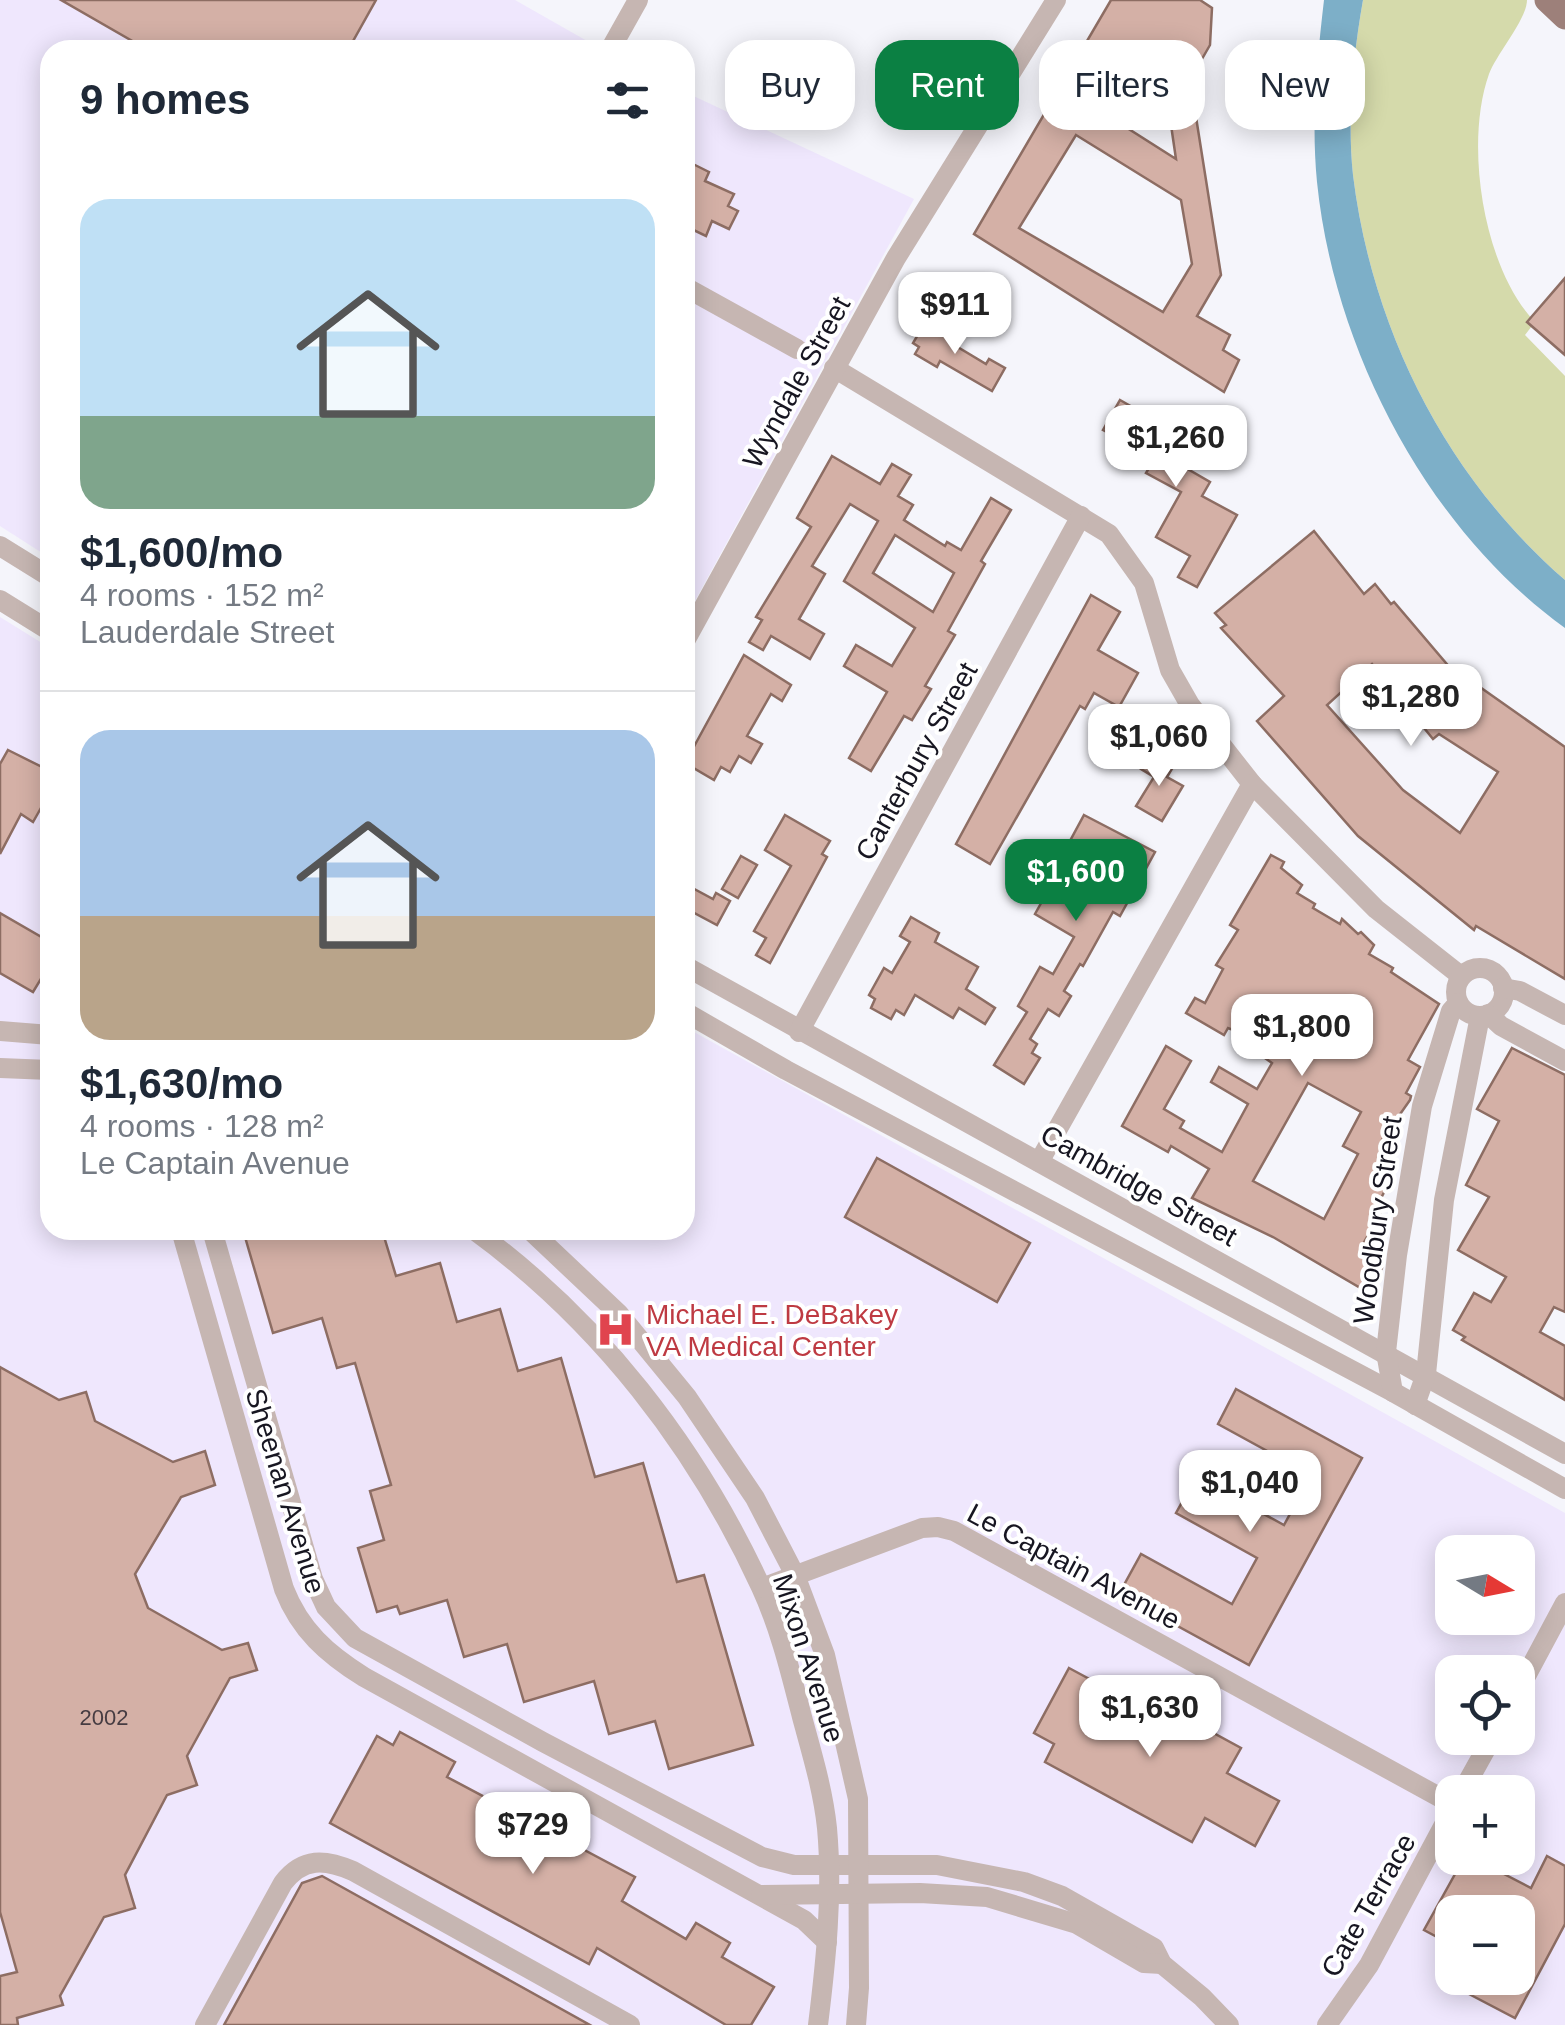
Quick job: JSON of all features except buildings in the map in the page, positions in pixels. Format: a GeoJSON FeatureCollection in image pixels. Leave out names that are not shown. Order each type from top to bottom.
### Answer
{"type":"FeatureCollection","features":[{"type":"Feature","properties":{"kind":"main road"},"geometry":{"type":"LineString","coordinates":[[1547,0],[1565,17]]}},
{"type":"Feature","properties":{"kind":"street"},"geometry":{"type":"LineString","coordinates":[[616,40],[638,0]]}},
{"type":"Feature","properties":{"kind":"street","name":"Wyndale Street"},"geometry":{"type":"LineString","coordinates":[[695,623],[896,258],[1056,0]]}},
{"type":"Feature","properties":{"kind":"street"},"geometry":{"type":"LineString","coordinates":[[695,293],[797,349]]}},
{"type":"Feature","properties":{"kind":"street"},"geometry":{"type":"LineString","coordinates":[[834,368],[1109,534],[1144,583],[1170,670],[1190,705],[1252,784],[1376,908],[1462,976]]}},
{"type":"Feature","properties":{"kind":"street","name":"Canterbury Street"},"geometry":{"type":"LineString","coordinates":[[798,1032],[1081,516]]}},
{"type":"Feature","properties":{"kind":"street"},"geometry":{"type":"LineString","coordinates":[[0,546],[40,571]]}},
{"type":"Feature","properties":{"kind":"street"},"geometry":{"type":"LineString","coordinates":[[0,600],[40,625]]}},
{"type":"Feature","properties":{"kind":"street"},"geometry":{"type":"LineString","coordinates":[[1040,1162],[1252,784]]}},
{"type":"Feature","properties":{"kind":"street"},"geometry":{"type":"LineString","coordinates":[[1414,1405],[1426,1374],[1444,1200],[1484,1015],[1500,1004],[1503,988],[1490,970],[1474,968],[1462,976],[1456,989],[1458,1003],[1467,1012],[1484,1015],[1565,1061]]}},
{"type":"Feature","properties":{"kind":"street","name":"Cambridge Street"},"geometry":{"type":"LineString","coordinates":[[695,972],[1565,1454]]}},
{"type":"Feature","properties":{"kind":"street"},"geometry":{"type":"LineString","coordinates":[[1503,988],[1520,991],[1565,1016]]}},
{"type":"Feature","properties":{"kind":"street","name":"Woodbury Street"},"geometry":{"type":"LineString","coordinates":[[1392,1392],[1386,1352],[1397,1255],[1422,1106],[1451,1012],[1458,1003]]}},
{"type":"Feature","properties":{"kind":"street"},"geometry":{"type":"LineString","coordinates":[[695,1018],[1565,1488]]}},
{"type":"Feature","properties":{"kind":"street"},"geometry":{"type":"LineString","coordinates":[[0,1031],[40,1034]]}},
{"type":"Feature","properties":{"kind":"street"},"geometry":{"type":"LineString","coordinates":[[0,1068],[40,1070]]}},
{"type":"Feature","properties":{"kind":"street","name":"Sheenan Avenue"},"geometry":{"type":"LineString","coordinates":[[184,1240],[293,1613],[319,1644],[349,1668],[804,1920],[826,1942]]}},
{"type":"Feature","properties":{"kind":"street","name":"Sheenan Avenue"},"geometry":{"type":"LineString","coordinates":[[215,1240],[312,1580],[326,1608],[355,1638],[762,1857],[794,1865],[937,1866],[1024,1882],[1062,1896],[1154,1948],[1162,1964],[1229,2025]]}},
{"type":"Feature","properties":{"kind":"street","name":"Mixon Avenue"},"geometry":{"type":"LineString","coordinates":[[487,1240],[530,1274],[623,1368],[706,1484],[762,1588],[816,1770],[830,1864],[818,2025]]}},
{"type":"Feature","properties":{"kind":"street","name":"Mixon Avenue"},"geometry":{"type":"LineString","coordinates":[[541,1240],[619,1314],[687,1397],[755,1498],[794,1575],[825,1656],[854,1775],[860,1864],[856,2025]]}},
{"type":"Feature","properties":{"kind":"street","name":"Le Captain Avenue"},"geometry":{"type":"LineString","coordinates":[[762,1588],[922,1528],[954,1531],[1435,1798]]}},
{"type":"Feature","properties":{"kind":"street"},"geometry":{"type":"LineString","coordinates":[[1535,1659],[1565,1603]]}},
{"type":"Feature","properties":{"kind":"street"},"geometry":{"type":"LineString","coordinates":[[527,1766],[542,1742]]}},
{"type":"Feature","properties":{"kind":"street","name":"Cate Terrace"},"geometry":{"type":"LineString","coordinates":[[1327,2025],[1369,1965],[1435,1839]]}},
{"type":"Feature","properties":{"kind":"street"},"geometry":{"type":"LineString","coordinates":[[205,2025],[283,1883],[298,1866],[319,1861],[353,1871],[630,2025]]}},
{"type":"Feature","properties":{"kind":"street"},"geometry":{"type":"LineString","coordinates":[[759,1896],[987,1897],[1077,1924],[1144,1963],[1162,1964]]}},
{"type":"Feature","properties":{"kind":"shaded area"},"geometry":{"type":"Polygon","coordinates":[[[0,0],[515,0],[585,40],[40,40],[40,552],[0,526],[0,0]]]}},
{"type":"Feature","properties":{"kind":"shaded area"},"geometry":{"type":"Polygon","coordinates":[[[695,97],[725,111],[725,130],[766,130],[914,199],[695,601],[695,97]]]}},
{"type":"Feature","properties":{"kind":"shaded area","name":"Michael E. DeBakey VA Medical Center"},"geometry":{"type":"Polygon","coordinates":[[[0,617],[40,642],[40,1240],[695,1240],[695,1033],[1565,1513],[1565,2025],[0,2025],[0,617]]]}},
{"type":"Feature","properties":{"kind":"green space"},"geometry":{"type":"Polygon","coordinates":[[[1363,0],[1527,0],[1522,17],[1489,74],[1478,135],[1479,169],[1483,204],[1502,270],[1535,322],[1525,335],[1565,376],[1565,580],[1523,540],[1451,448],[1397,344],[1363,233],[1353,175],[1351,130],[1365,130],[1365,40],[1356,40],[1363,0]]]}},
{"type":"Feature","properties":{"kind":"water"},"geometry":{"type":"Polygon","coordinates":[[[1324,0],[1363,0],[1356,40],[1320,40],[1324,0]]]}},
{"type":"Feature","properties":{"kind":"water"},"geometry":{"type":"Polygon","coordinates":[[[1315,130],[1351,130],[1353,175],[1363,233],[1397,344],[1451,448],[1523,540],[1565,580],[1565,628],[1515,587],[1470,540],[1430,487],[1396,430],[1367,370],[1344,308],[1327,245],[1315,159],[1315,130]]]}},
{"type":"Feature","properties":{"kind":"place","name":"Michael E. DeBakey VA Medical Center"},"geometry":{"type":"Point","coordinates":[616,1330]}}]}
